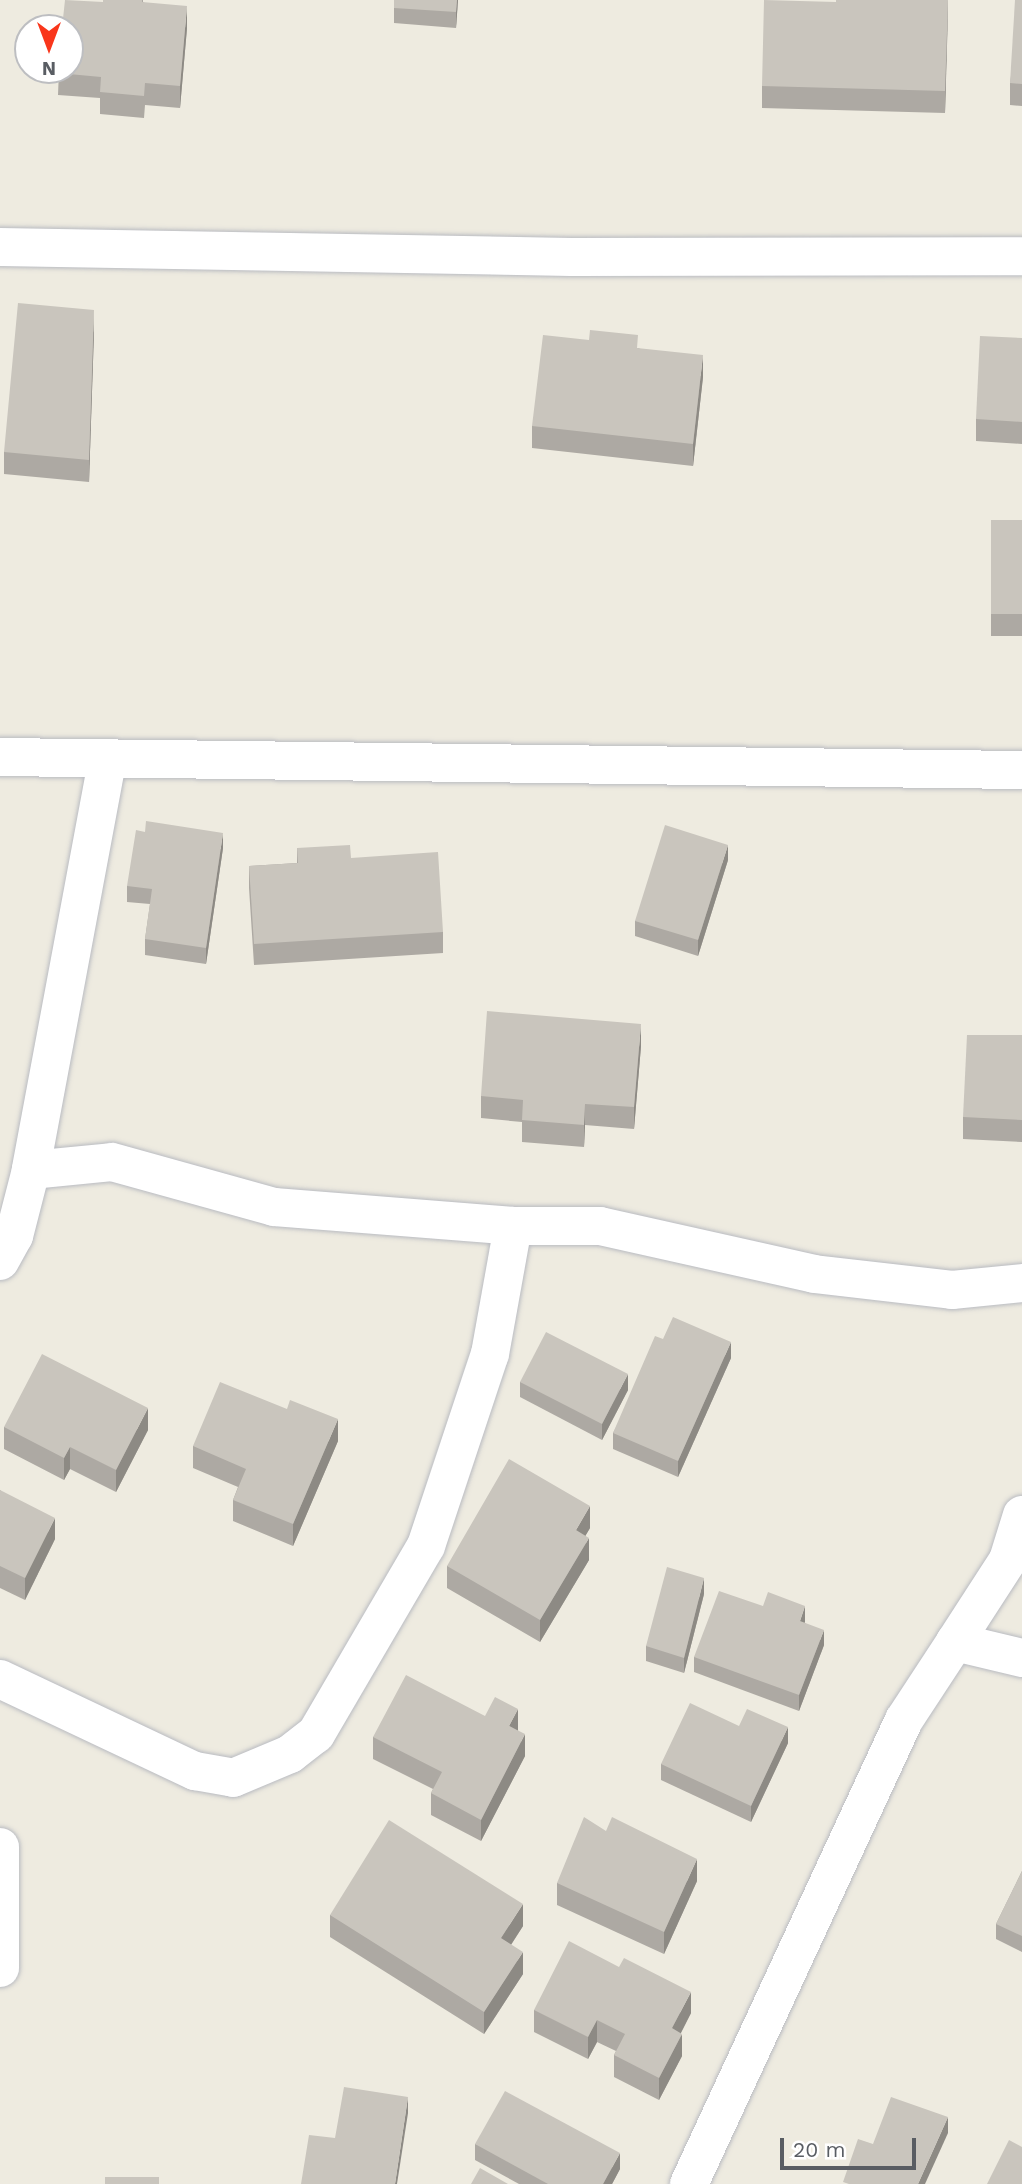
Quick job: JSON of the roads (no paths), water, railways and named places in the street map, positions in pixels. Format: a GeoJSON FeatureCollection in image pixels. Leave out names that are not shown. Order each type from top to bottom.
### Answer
{"type":"FeatureCollection","features":[{"type":"Feature","properties":{"kind":"street"},"geometry":{"type":"LineString","coordinates":[[0,247],[571,257],[1022,256]]}},
{"type":"Feature","properties":{"kind":"street"},"geometry":{"type":"LineString","coordinates":[[0,757],[107,762],[1022,770]]}},
{"type":"Feature","properties":{"kind":"street"},"geometry":{"type":"LineString","coordinates":[[0,1261],[14,1236],[31,1170],[107,762]]}},
{"type":"Feature","properties":{"kind":"street"},"geometry":{"type":"LineString","coordinates":[[31,1170],[112,1162],[274,1207],[513,1226],[600,1226],[814,1274],[952,1290],[1022,1283]]}},
{"type":"Feature","properties":{"kind":"street"},"geometry":{"type":"LineString","coordinates":[[0,1679],[184,1766],[233,1778],[290,1754],[316,1734],[426,1546],[490,1354],[513,1226]]}},
{"type":"Feature","properties":{"kind":"street"},"geometry":{"type":"LineString","coordinates":[[689,2184],[904,1720],[1009,1560],[1022,1516]]}},
{"type":"Feature","properties":{"kind":"street"},"geometry":{"type":"LineString","coordinates":[[955,1642],[1022,1658]]}},
{"type":"Feature","properties":{"kind":"street"},"geometry":{"type":"LineString","coordinates":[[0,1847],[0,1968]]}}]}
